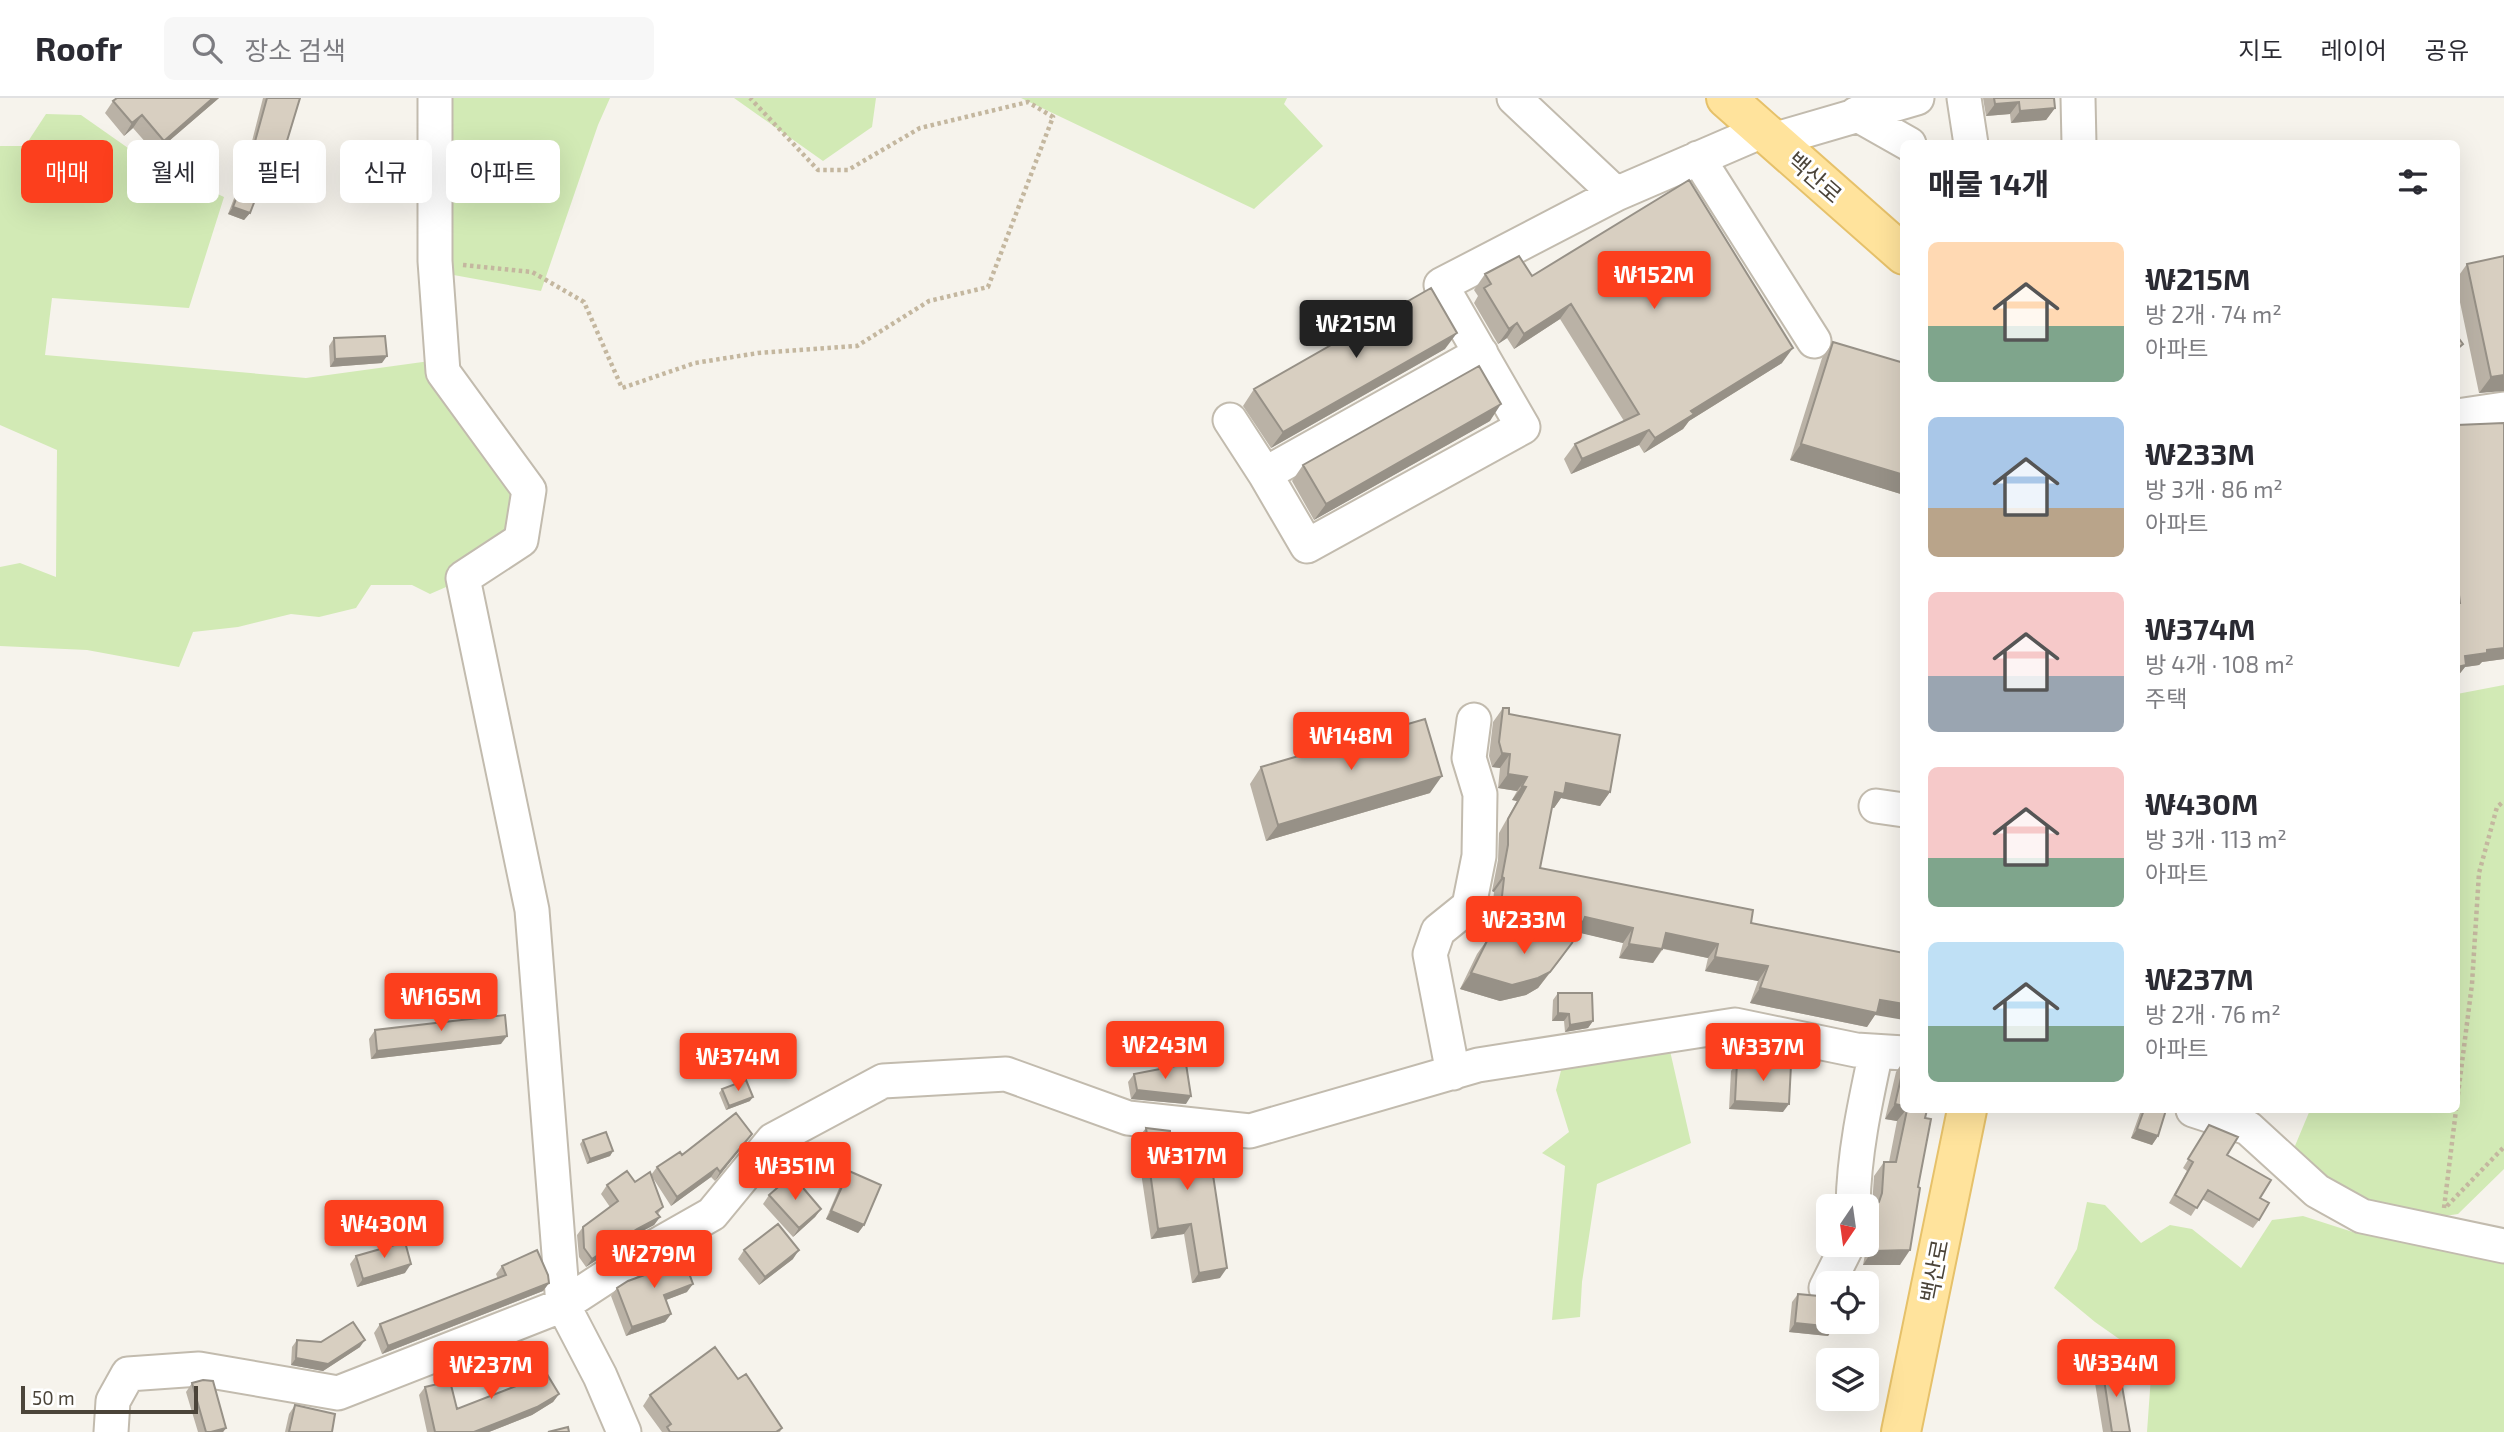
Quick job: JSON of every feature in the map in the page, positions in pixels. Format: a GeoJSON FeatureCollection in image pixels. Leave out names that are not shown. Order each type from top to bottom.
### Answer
{"type":"FeatureCollection","features":[{"type":"Feature","properties":{"kind":"main road","name":"백산로"},"geometry":{"type":"LineString","coordinates":[[1726,98],[1900,251]]}},
{"type":"Feature","properties":{"kind":"main road","name":"백산로"},"geometry":{"type":"LineString","coordinates":[[1901,1432],[1965,1113]]}},
{"type":"Feature","properties":{"kind":"street"},"geometry":{"type":"LineString","coordinates":[[435,98],[435,261],[443,372],[529,490],[520,540],[463,578],[532,910],[563,1305],[600,1376],[624,1432]]}},
{"type":"Feature","properties":{"kind":"street"},"geometry":{"type":"LineString","coordinates":[[1514,98],[1616,194]]}},
{"type":"Feature","properties":{"kind":"street"},"geometry":{"type":"LineString","coordinates":[[1230,420],[1307,547],[1524,427],[1441,285],[1616,194],[1698,158],[1768,135],[1917,98]]}},
{"type":"Feature","properties":{"kind":"street"},"geometry":{"type":"LineString","coordinates":[[1964,98],[1970,140]]}},
{"type":"Feature","properties":{"kind":"street"},"geometry":{"type":"LineString","coordinates":[[2078,98],[2079,140]]}},
{"type":"Feature","properties":{"kind":"street"},"geometry":{"type":"LineString","coordinates":[[1856,114],[1902,140]]}},
{"type":"Feature","properties":{"kind":"street"},"geometry":{"type":"LineString","coordinates":[[1698,158],[1814,341]]}},
{"type":"Feature","properties":{"kind":"street"},"geometry":{"type":"LineString","coordinates":[[1265,474],[1481,353]]}},
{"type":"Feature","properties":{"kind":"street"},"geometry":{"type":"LineString","coordinates":[[2460,416],[2504,409]]}},
{"type":"Feature","properties":{"kind":"street"},"geometry":{"type":"LineString","coordinates":[[1453,1073],[1430,954],[1438,931],[1469,906],[1479,856],[1480,794],[1469,758],[1474,720]]}},
{"type":"Feature","properties":{"kind":"street"},"geometry":{"type":"LineString","coordinates":[[110,1432],[113,1401],[128,1374],[199,1369],[338,1393],[563,1305],[638,1256],[712,1214],[773,1140],[883,1081],[1006,1074],[1128,1118],[1250,1131],[1478,1065],[1735,1026],[1856,1050],[1890,1053],[1857,1150],[1854,1194]]}},
{"type":"Feature","properties":{"kind":"street"},"geometry":{"type":"LineString","coordinates":[[2202,1113],[2248,1128],[2317,1191],[2362,1216],[2504,1246]]}},
{"type":"Feature","properties":{"kind":"path"},"geometry":{"type":"LineString","coordinates":[[435,261],[532,272],[584,302],[622,388],[695,363],[758,354],[856,346],[929,301],[988,287],[1053,117],[1028,102],[920,128],[848,170],[818,170],[750,98]]}},
{"type":"Feature","properties":{"kind":"path"},"geometry":{"type":"LineString","coordinates":[[2460,1078],[2472,984],[2479,873],[2497,807],[2504,801]]}},
{"type":"Feature","properties":{"kind":"path"},"geometry":{"type":"LineString","coordinates":[[2456,1113],[2444,1210],[2504,1147]]}},
{"type":"Feature","properties":{"kind":"green space"},"geometry":{"type":"Polygon","coordinates":[[[444,98],[610,98],[598,125],[541,291],[448,274],[446,203],[560,203],[560,140],[446,140],[446,186],[444,98]]]}},
{"type":"Feature","properties":{"kind":"green space"},"geometry":{"type":"Polygon","coordinates":[[[734,98],[876,98],[872,127],[823,161],[734,98]]]}},
{"type":"Feature","properties":{"kind":"green space"},"geometry":{"type":"Polygon","coordinates":[[[1021,98],[1287,98],[1284,104],[1323,146],[1254,209],[1021,98]]]}},
{"type":"Feature","properties":{"kind":"green space"},"geometry":{"type":"Polygon","coordinates":[[[46,114],[81,115],[127,147],[127,203],[219,203],[219,195],[224,197],[189,308],[52,298],[45,355],[306,378],[430,361],[516,486],[499,564],[430,594],[412,585],[371,585],[356,608],[319,617],[291,614],[238,627],[193,632],[179,667],[87,650],[0,646],[0,567],[20,563],[56,577],[57,450],[0,425],[0,146],[21,146],[21,203],[113,203],[113,140],[29,140],[46,114]]]}},
{"type":"Feature","properties":{"kind":"green space"},"geometry":{"type":"Polygon","coordinates":[[[2504,685],[2504,1169],[2458,1214],[2419,1220],[2360,1205],[2292,1153],[2309,1113],[2460,1113],[2460,693],[2504,685]]]}},
{"type":"Feature","properties":{"kind":"green space"},"geometry":{"type":"Polygon","coordinates":[[[1668,1042],[1691,1143],[1597,1184],[1582,1282],[1580,1317],[1552,1320],[1565,1166],[1542,1153],[1569,1132],[1556,1090],[1564,1059],[1668,1042]]]}},
{"type":"Feature","properties":{"kind":"green space"},"geometry":{"type":"Polygon","coordinates":[[[2087,1202],[2105,1205],[2141,1243],[2170,1225],[2192,1229],[2241,1268],[2272,1220],[2303,1216],[2359,1234],[2371,1230],[2504,1256],[2504,1432],[2147,1432],[2152,1362],[2095,1322],[2054,1288],[2077,1249],[2087,1202]]]}},
{"type":"Feature","properties":{"kind":"building"},"geometry":{"type":"Polygon","coordinates":[[[117,98],[213,98],[165,140],[142,115],[132,123],[113,101],[117,98]]]}},
{"type":"Feature","properties":{"kind":"building"},"geometry":{"type":"Polygon","coordinates":[[[267,98],[300,98],[287,140],[255,140],[267,98]]]}},
{"type":"Feature","properties":{"kind":"building"},"geometry":{"type":"Polygon","coordinates":[[[1994,98],[2054,98],[2055,108],[2020,111],[2019,102],[1995,104],[1994,98]]]}},
{"type":"Feature","properties":{"kind":"building"},"geometry":{"type":"Polygon","coordinates":[[[1689,180],[1793,348],[1691,411],[1694,414],[1655,438],[1649,430],[1582,459],[1575,444],[1639,414],[1571,304],[1524,334],[1517,323],[1509,329],[1484,288],[1491,284],[1485,274],[1519,256],[1532,276],[1689,180]]]}},
{"type":"Feature","properties":{"kind":"building"},"geometry":{"type":"Polygon","coordinates":[[[235,203],[254,203],[250,213],[233,207],[235,203]]]}},
{"type":"Feature","properties":{"kind":"building"},"geometry":{"type":"Polygon","coordinates":[[[2504,256],[2504,375],[2491,377],[2467,264],[2504,256]]]}},
{"type":"Feature","properties":{"kind":"building"},"geometry":{"type":"Polygon","coordinates":[[[1431,288],[1457,333],[1283,432],[1254,389],[1431,288]]]}},
{"type":"Feature","properties":{"kind":"building"},"geometry":{"type":"Polygon","coordinates":[[[385,336],[387,356],[335,359],[334,338],[385,336]]]}},
{"type":"Feature","properties":{"kind":"building"},"geometry":{"type":"Polygon","coordinates":[[[1833,342],[1900,362],[1900,474],[1801,444],[1833,342]]]}},
{"type":"Feature","properties":{"kind":"building"},"geometry":{"type":"Polygon","coordinates":[[[1479,366],[1501,404],[1326,504],[1303,465],[1479,366]]]}},
{"type":"Feature","properties":{"kind":"building"},"geometry":{"type":"Polygon","coordinates":[[[2504,423],[2504,648],[2465,656],[2466,665],[2460,666],[2460,603],[2460,425],[2504,423]]]}},
{"type":"Feature","properties":{"kind":"building"},"geometry":{"type":"Polygon","coordinates":[[[1503,708],[1509,708],[1509,714],[1620,735],[1610,792],[1566,783],[1564,794],[1555,792],[1540,868],[1753,910],[1751,923],[1900,952],[1900,1003],[1880,1000],[1877,1013],[1760,988],[1768,966],[1715,957],[1718,944],[1666,933],[1662,949],[1629,944],[1633,928],[1585,917],[1583,922],[1501,905],[1502,877],[1508,845],[1508,819],[1526,787],[1522,786],[1527,777],[1508,774],[1510,754],[1502,753],[1499,742],[1503,708]]]}},
{"type":"Feature","properties":{"kind":"building"},"geometry":{"type":"Polygon","coordinates":[[[1425,719],[1442,776],[1278,825],[1261,767],[1425,719]]]}},
{"type":"Feature","properties":{"kind":"building"},"geometry":{"type":"Polygon","coordinates":[[[1582,924],[1572,943],[1550,972],[1538,978],[1512,985],[1471,973],[1489,937],[1514,941],[1582,924]]]}},
{"type":"Feature","properties":{"kind":"building"},"geometry":{"type":"Polygon","coordinates":[[[1558,993],[1592,993],[1593,1021],[1570,1025],[1569,1014],[1558,1013],[1558,993]]]}},
{"type":"Feature","properties":{"kind":"building"},"geometry":{"type":"Polygon","coordinates":[[[505,1015],[507,1036],[377,1051],[375,1030],[505,1015]]]}},
{"type":"Feature","properties":{"kind":"building"},"geometry":{"type":"Polygon","coordinates":[[[1737,1063],[1791,1065],[1789,1104],[1735,1101],[1737,1063]]]}},
{"type":"Feature","properties":{"kind":"building"},"geometry":{"type":"Polygon","coordinates":[[[1186,1064],[1191,1096],[1137,1090],[1134,1074],[1186,1064]]]}},
{"type":"Feature","properties":{"kind":"building"},"geometry":{"type":"Polygon","coordinates":[[[746,1080],[753,1097],[729,1106],[722,1089],[746,1080]]]}},
{"type":"Feature","properties":{"kind":"building"},"geometry":{"type":"Polygon","coordinates":[[[1900,1082],[1900,1105],[1895,1104],[1900,1082]]]}},
{"type":"Feature","properties":{"kind":"building"},"geometry":{"type":"Polygon","coordinates":[[[736,1113],[752,1134],[720,1172],[717,1168],[677,1197],[657,1167],[680,1152],[682,1155],[736,1113]]]}},
{"type":"Feature","properties":{"kind":"building"},"geometry":{"type":"Polygon","coordinates":[[[1906,1113],[1926,1113],[1925,1118],[1931,1119],[1910,1250],[1880,1251],[1880,1199],[1884,1162],[1896,1162],[1906,1113]]]}},
{"type":"Feature","properties":{"kind":"building"},"geometry":{"type":"Polygon","coordinates":[[[2143,1113],[2165,1113],[2158,1136],[2137,1129],[2143,1113]]]}},
{"type":"Feature","properties":{"kind":"building"},"geometry":{"type":"Polygon","coordinates":[[[2209,1125],[2238,1137],[2227,1155],[2271,1180],[2260,1198],[2269,1203],[2259,1220],[2208,1190],[2197,1208],[2175,1195],[2193,1162],[2188,1159],[2209,1125]]]}},
{"type":"Feature","properties":{"kind":"building"},"geometry":{"type":"Polygon","coordinates":[[[1146,1128],[1170,1131],[1170,1135],[1207,1135],[1227,1268],[1199,1273],[1191,1224],[1158,1229],[1146,1128]]]}},
{"type":"Feature","properties":{"kind":"building"},"geometry":{"type":"Polygon","coordinates":[[[606,1132],[613,1151],[590,1159],[583,1140],[606,1132]]]}},
{"type":"Feature","properties":{"kind":"building"},"geometry":{"type":"Polygon","coordinates":[[[627,1171],[635,1182],[650,1172],[663,1207],[656,1212],[660,1217],[592,1259],[584,1248],[583,1227],[618,1201],[607,1185],[627,1171]]]}},
{"type":"Feature","properties":{"kind":"building"},"geometry":{"type":"Polygon","coordinates":[[[849,1171],[881,1185],[864,1225],[831,1211],[849,1171]]]}},
{"type":"Feature","properties":{"kind":"building"},"geometry":{"type":"Polygon","coordinates":[[[792,1175],[821,1209],[799,1228],[769,1195],[792,1175]]]}},
{"type":"Feature","properties":{"kind":"building"},"geometry":{"type":"Polygon","coordinates":[[[778,1224],[799,1250],[765,1277],[744,1250],[778,1224]]]}},
{"type":"Feature","properties":{"kind":"building"},"geometry":{"type":"Polygon","coordinates":[[[405,1242],[411,1264],[363,1279],[356,1256],[405,1242]]]}},
{"type":"Feature","properties":{"kind":"building"},"geometry":{"type":"Polygon","coordinates":[[[680,1249],[693,1284],[664,1295],[671,1314],[632,1327],[617,1288],[628,1281],[664,1268],[659,1261],[680,1249]]]}},
{"type":"Feature","properties":{"kind":"building"},"geometry":{"type":"Polygon","coordinates":[[[537,1250],[549,1283],[388,1346],[380,1324],[506,1275],[502,1266],[537,1250]]]}},
{"type":"Feature","properties":{"kind":"building"},"geometry":{"type":"Polygon","coordinates":[[[1798,1294],[1816,1296],[1816,1325],[1795,1323],[1798,1294]]]}},
{"type":"Feature","properties":{"kind":"building"},"geometry":{"type":"Polygon","coordinates":[[[353,1322],[365,1340],[328,1364],[296,1358],[297,1340],[321,1342],[353,1322]]]}},
{"type":"Feature","properties":{"kind":"building"},"geometry":{"type":"Polygon","coordinates":[[[715,1347],[738,1379],[746,1374],[782,1428],[776,1432],[670,1432],[667,1427],[671,1424],[650,1395],[715,1347]]]}},
{"type":"Feature","properties":{"kind":"building"},"geometry":{"type":"Polygon","coordinates":[[[533,1351],[559,1394],[537,1407],[474,1432],[435,1432],[425,1387],[450,1381],[457,1409],[529,1381],[517,1361],[533,1351]]]}},
{"type":"Feature","properties":{"kind":"building"},"geometry":{"type":"Polygon","coordinates":[[[2118,1363],[2130,1432],[2112,1432],[2102,1366],[2118,1363]]]}},
{"type":"Feature","properties":{"kind":"building"},"geometry":{"type":"Polygon","coordinates":[[[213,1381],[226,1428],[206,1432],[192,1383],[213,1381]]]}},
{"type":"Feature","properties":{"kind":"building"},"geometry":{"type":"Polygon","coordinates":[[[295,1405],[335,1414],[332,1432],[289,1432],[295,1405]]]}},
{"type":"Feature","properties":{"kind":"building"},"geometry":{"type":"Polygon","coordinates":[[[568,1427],[569,1432],[548,1432],[568,1427]]]}}]}
